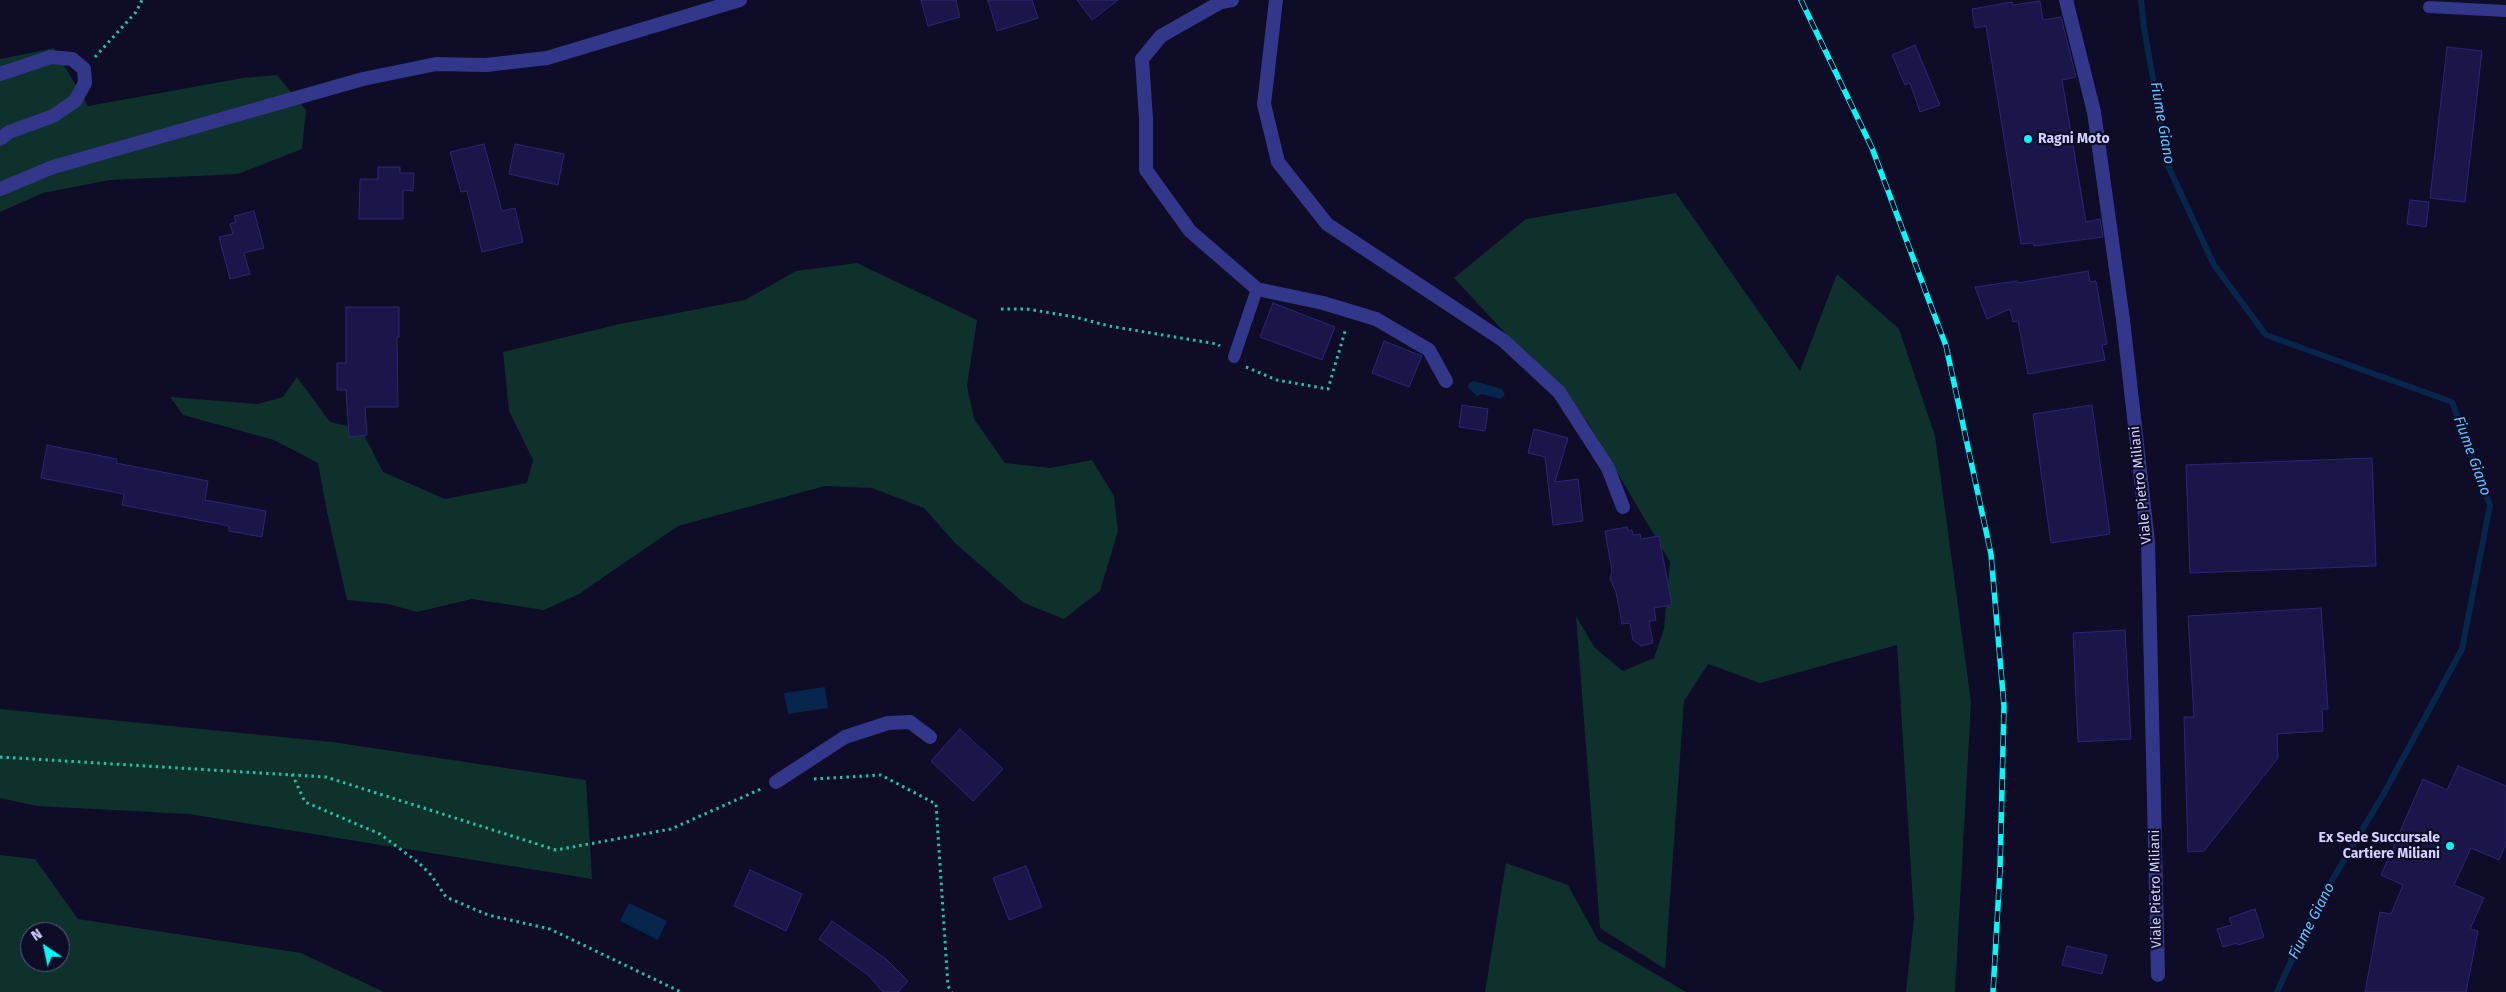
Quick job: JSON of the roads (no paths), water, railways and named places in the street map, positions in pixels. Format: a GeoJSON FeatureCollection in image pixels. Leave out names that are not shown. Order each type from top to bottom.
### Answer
{"type":"FeatureCollection","features":[{"type":"Feature","properties":{"kind":"street"},"geometry":{"type":"LineString","coordinates":[[0,189],[53,167],[363,79],[436,64],[486,64],[547,58],[740,0]]}},
{"type":"Feature","properties":{"kind":"street"},"geometry":{"type":"LineString","coordinates":[[1232,0],[1221,2],[1161,36],[1142,59],[1146,119],[1146,170],[1190,231],[1257,289],[1323,303],[1376,319],[1429,350],[1446,381]]}},
{"type":"Feature","properties":{"kind":"street"},"geometry":{"type":"LineString","coordinates":[[1276,0],[1264,104],[1278,162],[1327,224],[1504,341],[1559,392],[1608,468],[1623,507]]}},
{"type":"Feature","properties":{"kind":"street","name":"Viale Pietro Miliani"},"geometry":{"type":"LineString","coordinates":[[2066,0],[2094,112],[2123,320],[2148,542],[2158,975]]}},
{"type":"Feature","properties":{"kind":"street"},"geometry":{"type":"LineString","coordinates":[[0,74],[51,57],[72,59],[84,69],[85,83],[75,101],[53,116],[9,132],[0,139]]}},
{"type":"Feature","properties":{"kind":"street"},"geometry":{"type":"LineString","coordinates":[[776,782],[845,738],[888,724],[910,722],[930,737]]}},
{"type":"Feature","properties":{"kind":"lane"},"geometry":{"type":"LineString","coordinates":[[2429,7],[2506,11]]}},
{"type":"Feature","properties":{"kind":"lane"},"geometry":{"type":"LineString","coordinates":[[1234,357],[1257,289]]}},
{"type":"Feature","properties":{"kind":"water"},"geometry":{"type":"Polygon","coordinates":[[[1474,381],[1502,389],[1505,395],[1500,399],[1482,394],[1477,396],[1468,388],[1469,383],[1474,381]]]}},
{"type":"Feature","properties":{"kind":"water"},"geometry":{"type":"Polygon","coordinates":[[[825,687],[828,708],[788,714],[784,693],[825,687]]]}},
{"type":"Feature","properties":{"kind":"water"},"geometry":{"type":"Polygon","coordinates":[[[629,903],[667,921],[658,940],[620,921],[629,903]]]}},
{"type":"Feature","properties":{"kind":"waterway","name":"Fiume Giano"},"geometry":{"type":"LineString","coordinates":[[2141,0],[2144,28],[2169,168],[2214,265],[2266,335],[2452,402],[2490,505],[2462,649],[2383,795],[2316,907],[2277,992]]}},
{"type":"Feature","properties":{"kind":"railway"},"geometry":{"type":"LineString","coordinates":[[1801,0],[1872,148],[1946,346],[1991,554],[2004,706],[2000,870],[1993,992]]}},
{"type":"Feature","properties":{"kind":"place","name":"Ragni Moto"},"geometry":{"type":"Point","coordinates":[2028,139]}},
{"type":"Feature","properties":{"kind":"place","name":"Ex Sede Succursale Cartiere Miliani"},"geometry":{"type":"Point","coordinates":[2450,846]}}]}
